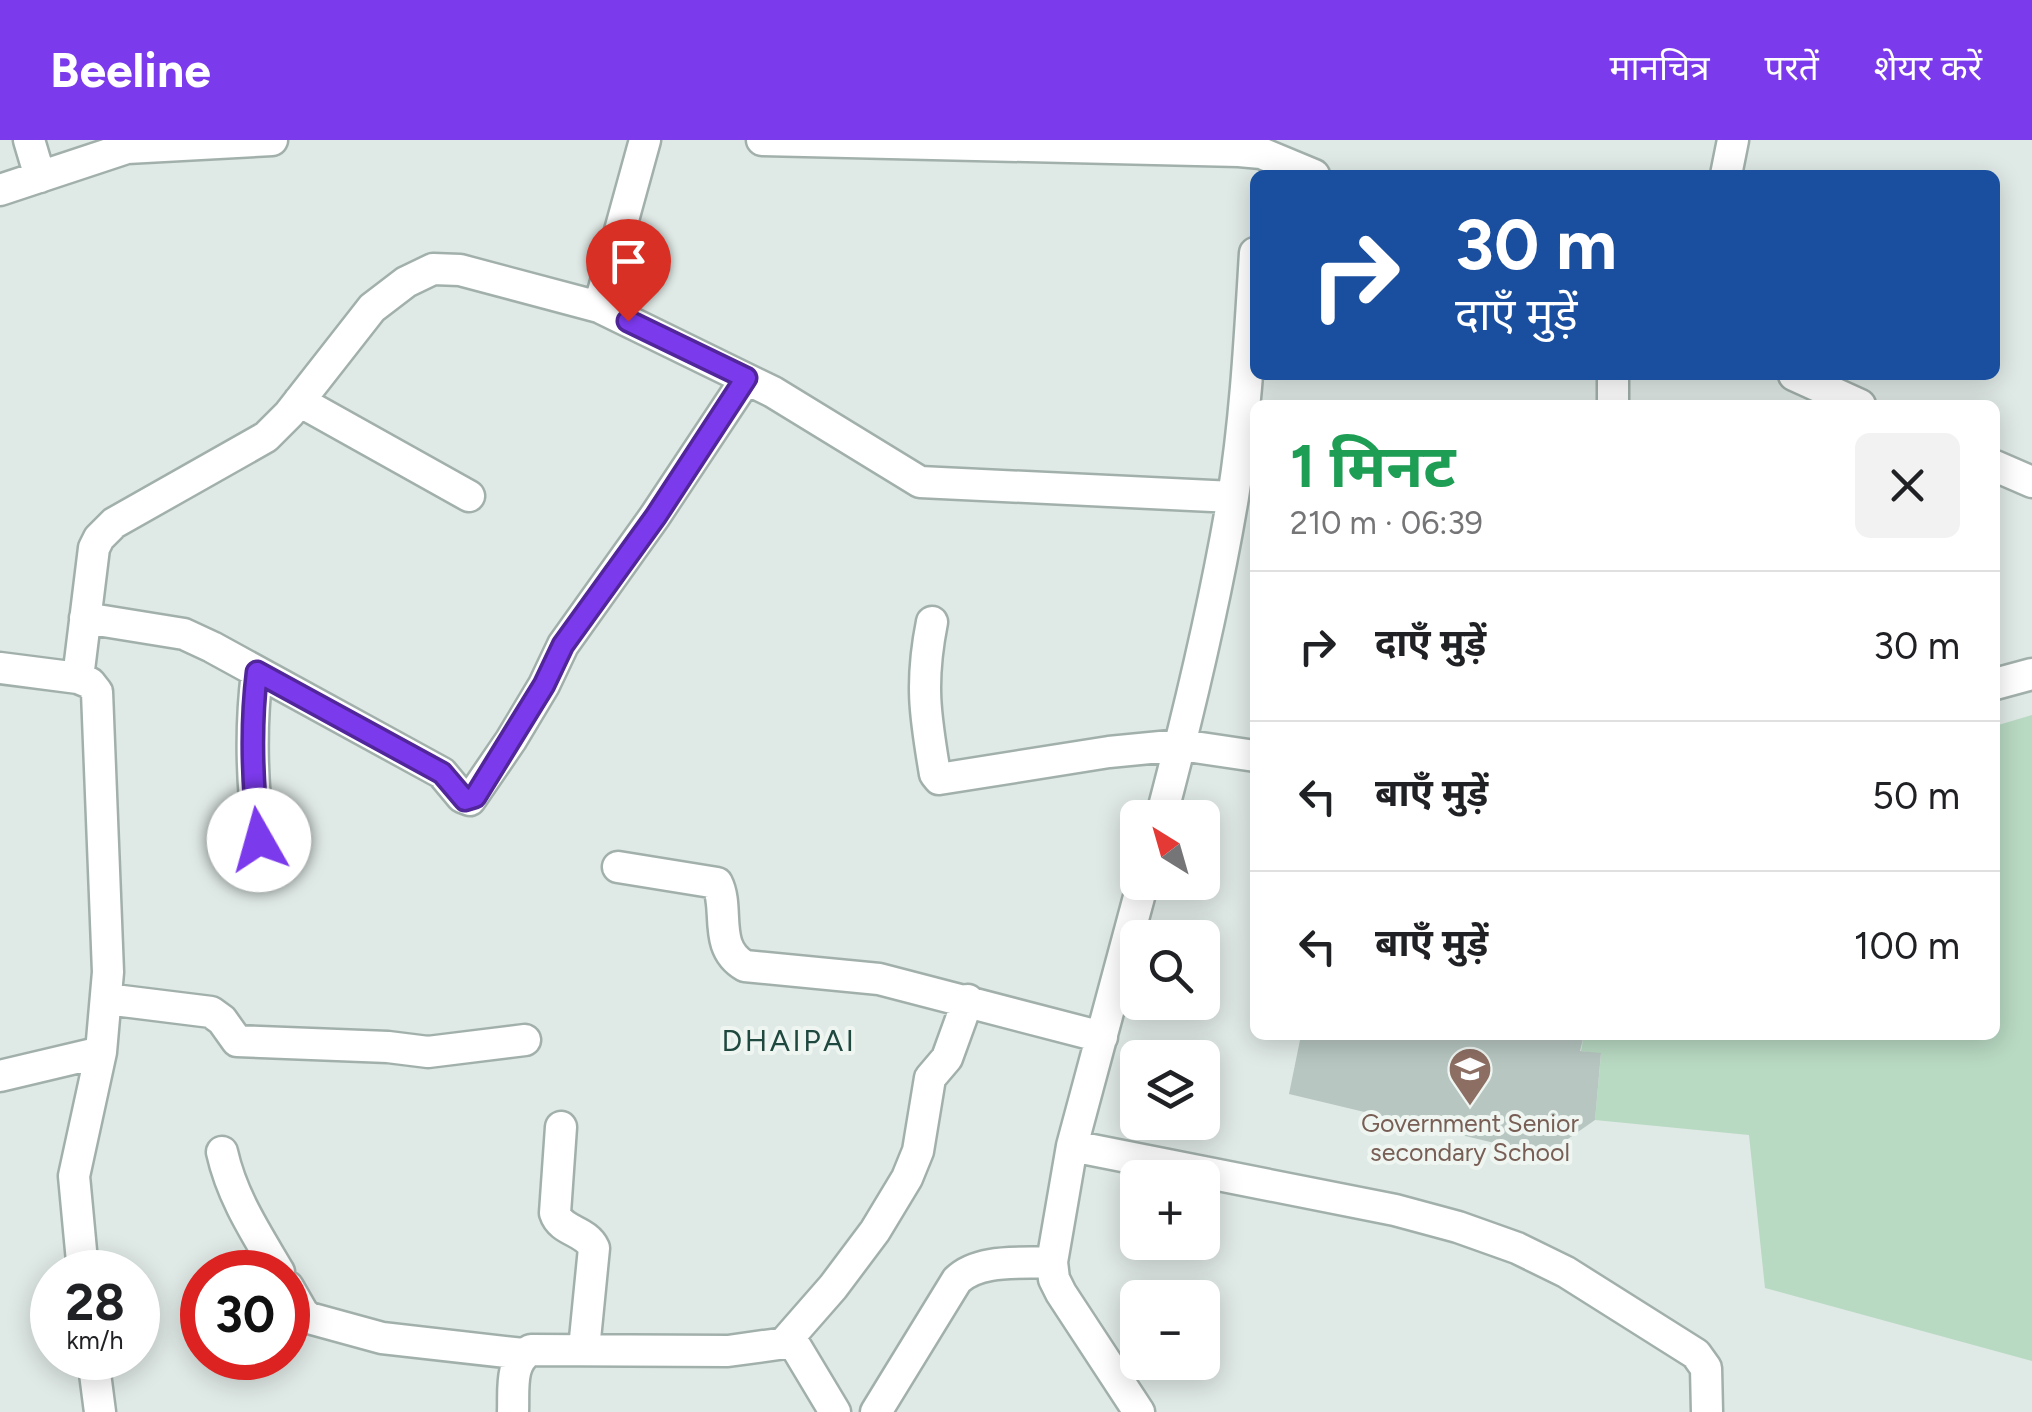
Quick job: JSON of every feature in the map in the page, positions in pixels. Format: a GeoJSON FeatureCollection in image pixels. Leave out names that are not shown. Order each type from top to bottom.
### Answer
{"type":"FeatureCollection","features":[{"type":"Feature","properties":{"kind":"street"},"geometry":{"type":"LineString","coordinates":[[29,140],[40,177]]}},
{"type":"Feature","properties":{"kind":"street"},"geometry":{"type":"LineString","coordinates":[[0,190],[127,148],[272,140]]}},
{"type":"Feature","properties":{"kind":"street"},"geometry":{"type":"LineString","coordinates":[[599,307],[645,140]]}},
{"type":"Feature","properties":{"kind":"street"},"geometry":{"type":"LineString","coordinates":[[762,140],[1261,156],[1300,170]]}},
{"type":"Feature","properties":{"kind":"street"},"geometry":{"type":"LineString","coordinates":[[1727,170],[1732,140]]}},
{"type":"Feature","properties":{"kind":"street"},"geometry":{"type":"LineString","coordinates":[[78,678],[94,548],[99,538],[114,523],[266,437],[372,308],[406,282],[433,269],[460,270],[599,307],[746,378],[920,482],[1232,497]]}},
{"type":"Feature","properties":{"kind":"street"},"geometry":{"type":"LineString","coordinates":[[1166,800],[1232,497],[1250,334]]}},
{"type":"Feature","properties":{"kind":"street"},"geometry":{"type":"LineString","coordinates":[[85,618],[184,634],[442,773],[462,797],[470,800],[520,727],[563,645],[656,516],[746,378]]}},
{"type":"Feature","properties":{"kind":"street"},"geometry":{"type":"LineString","coordinates":[[1805,380],[1849,400]]}},
{"type":"Feature","properties":{"kind":"street"},"geometry":{"type":"LineString","coordinates":[[299,401],[469,496]]}},
{"type":"Feature","properties":{"kind":"street"},"geometry":{"type":"LineString","coordinates":[[2000,468],[2032,482]]}},
{"type":"Feature","properties":{"kind":"street"},"geometry":{"type":"LineString","coordinates":[[932,622],[922,700],[936,777],[1180,745],[1250,755]]}},
{"type":"Feature","properties":{"kind":"street"},"geometry":{"type":"LineString","coordinates":[[0,668],[78,678],[90,683],[97,692],[108,972],[102,1052],[74,1176],[81,1250]]}},
{"type":"Feature","properties":{"kind":"street"},"geometry":{"type":"LineString","coordinates":[[257,672],[251,718],[251,772],[259,840]]}},
{"type":"Feature","properties":{"kind":"street"},"geometry":{"type":"LineString","coordinates":[[2000,683],[2032,674]]}},
{"type":"Feature","properties":{"kind":"street"},"geometry":{"type":"LineString","coordinates":[[618,867],[717,883],[722,896],[722,932],[738,962],[745,966],[880,978],[1102,1037]]}},
{"type":"Feature","properties":{"kind":"street"},"geometry":{"type":"LineString","coordinates":[[1139,900],[1072,1146],[1052,1262],[1061,1293],[1139,1412]]}},
{"type":"Feature","properties":{"kind":"street"},"geometry":{"type":"LineString","coordinates":[[106,998],[211,1012],[222,1020],[237,1042],[428,1052],[525,1040]]}},
{"type":"Feature","properties":{"kind":"street"},"geometry":{"type":"LineString","coordinates":[[784,1343],[875,1231],[907,1178],[918,1151],[930,1078],[947,1058],[968,1000]]}},
{"type":"Feature","properties":{"kind":"street"},"geometry":{"type":"LineString","coordinates":[[0,1076],[102,1052]]}},
{"type":"Feature","properties":{"kind":"street"},"geometry":{"type":"LineString","coordinates":[[561,1127],[555,1214],[561,1224],[586,1237],[594,1248],[584,1349]]}},
{"type":"Feature","properties":{"kind":"street"},"geometry":{"type":"LineString","coordinates":[[1072,1146],[1395,1210],[1516,1248],[1566,1272],[1696,1354],[1706,1368],[1707,1412]]}},
{"type":"Feature","properties":{"kind":"street"},"geometry":{"type":"LineString","coordinates":[[222,1152],[228,1182],[266,1250]]}},
{"type":"Feature","properties":{"kind":"street"},"geometry":{"type":"LineString","coordinates":[[876,1412],[965,1273],[978,1267],[1052,1262]]}},
{"type":"Feature","properties":{"kind":"street"},"geometry":{"type":"LineString","coordinates":[[310,1318],[382,1338],[522,1354],[542,1348],[728,1351],[784,1343],[798,1345],[835,1412]]}},
{"type":"Feature","properties":{"kind":"street"},"geometry":{"type":"LineString","coordinates":[[513,1412],[516,1365],[522,1354]]}},
{"type":"Feature","properties":{"kind":"street"},"geometry":{"type":"LineString","coordinates":[[96,1380],[100,1412]]}},
{"type":"Feature","properties":{"kind":"green space"},"geometry":{"type":"Polygon","coordinates":[[[2032,715],[2032,1361],[1765,1288],[1749,1135],[1595,1120],[1601,1054],[1581,1051],[1583,1040],[2000,1040],[2000,725],[2032,715]]]}},
{"type":"Feature","properties":{"kind":"building","name":"Government Senior secondary School"},"geometry":{"type":"Polygon","coordinates":[[[1300,1040],[1583,1040],[1580,1051],[1601,1053],[1595,1120],[1545,1155],[1289,1094],[1300,1040]]]}},
{"type":"Feature","properties":{"kind":"place","name":"Government Senior secondary School"},"geometry":{"type":"Point","coordinates":[1470,1107]}},
{"type":"Feature","properties":{"kind":"district","name":"DHAIPAI"},"geometry":{"type":"Point","coordinates":[789,1040]}},
{"type":"Feature","properties":{"kind":"route"},"geometry":{"type":"LineString","coordinates":[[259,840],[251,772],[251,718],[257,672],[442,773],[465,800],[475,797],[544,685],[563,645],[656,516],[746,378],[628,321]]}}]}
